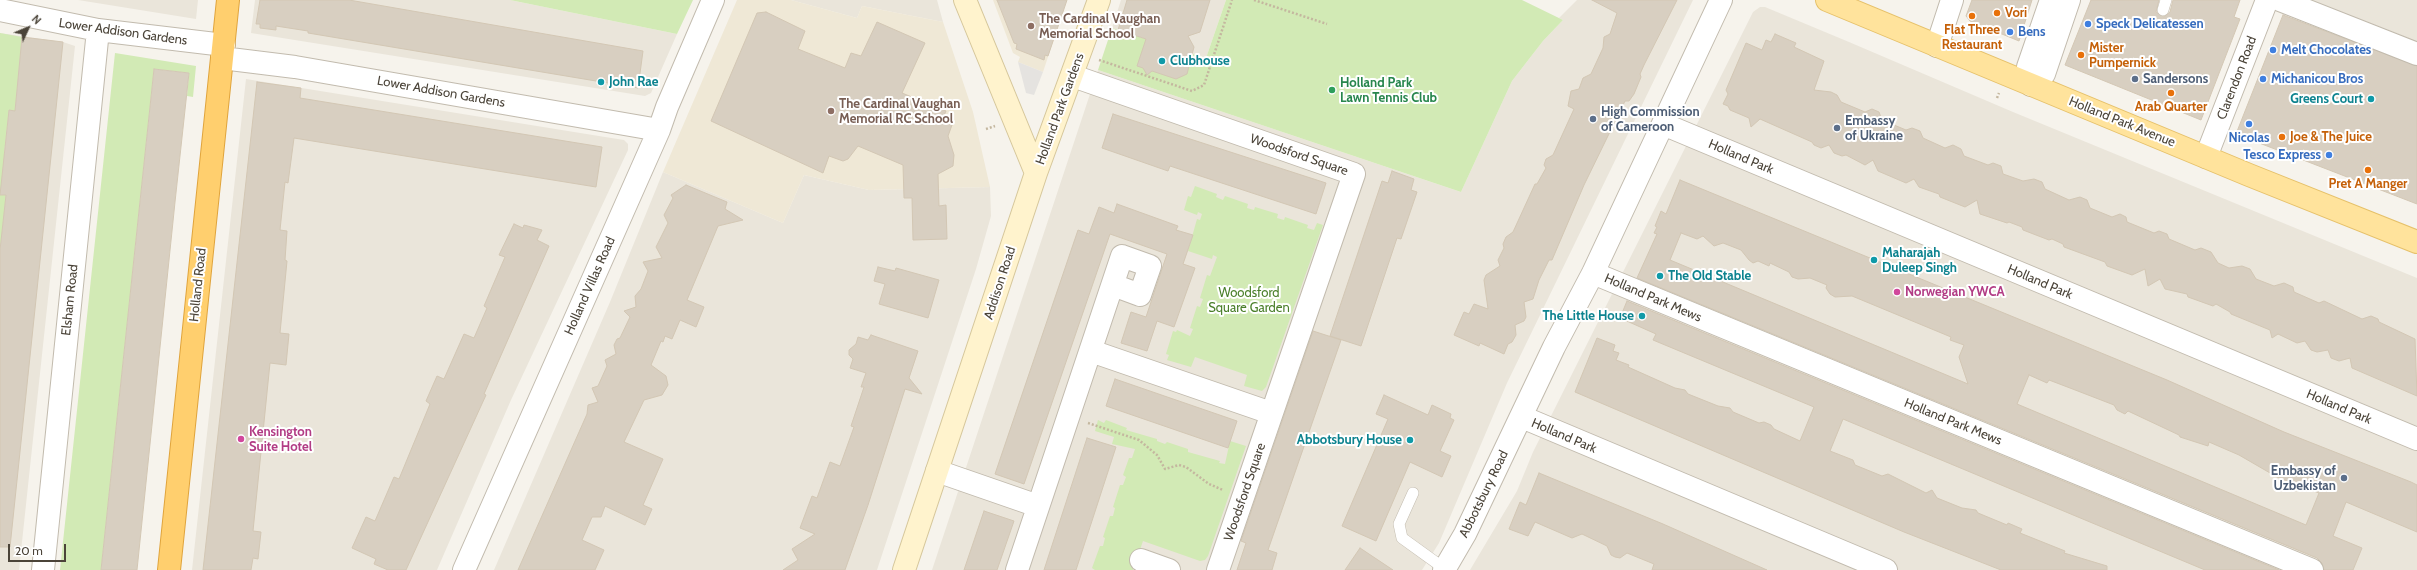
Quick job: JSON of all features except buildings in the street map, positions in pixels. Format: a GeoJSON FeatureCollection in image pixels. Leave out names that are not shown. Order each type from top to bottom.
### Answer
{"type":"FeatureCollection","features":[{"type":"Feature","properties":{"kind":"highway","name":"Holland Road"},"geometry":{"type":"LineString","coordinates":[[169,570],[228,0]]}},
{"type":"Feature","properties":{"kind":"main road","name":"Holland Park Avenue"},"geometry":{"type":"LineString","coordinates":[[1827,0],[2206,157],[2417,242]]}},
{"type":"Feature","properties":{"kind":"street","name":"Holland Villas Road"},"geometry":{"type":"LineString","coordinates":[[464,570],[660,130],[666,107],[713,0]]}},
{"type":"Feature","properties":{"kind":"street"},"geometry":{"type":"LineString","coordinates":[[965,0],[1036,173]]}},
{"type":"Feature","properties":{"kind":"street","name":"Holland Park Gardens"},"geometry":{"type":"LineString","coordinates":[[1036,173],[1073,76],[1099,0]]}},
{"type":"Feature","properties":{"kind":"street","name":"Holland Park"},"geometry":{"type":"LineString","coordinates":[[1721,0],[1593,273],[1554,347],[1522,418],[1886,570]]}},
{"type":"Feature","properties":{"kind":"street"},"geometry":{"type":"LineString","coordinates":[[1936,46],[1952,0]]}},
{"type":"Feature","properties":{"kind":"street"},"geometry":{"type":"LineString","coordinates":[[2031,85],[2028,67],[2051,0]]}},
{"type":"Feature","properties":{"kind":"street"},"geometry":{"type":"LineString","coordinates":[[2031,85],[2044,74],[2069,0]]}},
{"type":"Feature","properties":{"kind":"street","name":"Clarendon Road"},"geometry":{"type":"LineString","coordinates":[[2206,157],[2267,0]]}},
{"type":"Feature","properties":{"kind":"street"},"geometry":{"type":"LineString","coordinates":[[2280,0],[2417,54]]}},
{"type":"Feature","properties":{"kind":"street","name":"Lower Addison Gardens"},"geometry":{"type":"LineString","coordinates":[[11,9],[98,30],[169,40],[295,67],[660,130]]}},
{"type":"Feature","properties":{"kind":"street","name":"Elsham Road"},"geometry":{"type":"LineString","coordinates":[[43,570],[98,30]]}},
{"type":"Feature","properties":{"kind":"street","name":"Woodsford Square"},"geometry":{"type":"LineString","coordinates":[[1073,76],[1354,174],[1218,570]]}},
{"type":"Feature","properties":{"kind":"street","name":"Holland Park"},"geometry":{"type":"LineString","coordinates":[[1663,124],[2417,439]]}},
{"type":"Feature","properties":{"kind":"street","name":"Addison Road"},"geometry":{"type":"LineString","coordinates":[[904,570],[1036,173]]}},
{"type":"Feature","properties":{"kind":"street","name":"Holland Park Mews"},"geometry":{"type":"LineString","coordinates":[[1593,273],[2312,570]]}},
{"type":"Feature","properties":{"kind":"street"},"geometry":{"type":"LineString","coordinates":[[1017,570],[1113,286]]}},
{"type":"Feature","properties":{"kind":"street"},"geometry":{"type":"LineString","coordinates":[[1091,351],[1271,413]]}},
{"type":"Feature","properties":{"kind":"street","name":"Abbotsbury Road"},"geometry":{"type":"LineString","coordinates":[[1445,569],[1465,534],[1522,418]]}},
{"type":"Feature","properties":{"kind":"street"},"geometry":{"type":"LineString","coordinates":[[937,472],[1038,506]]}},
{"type":"Feature","properties":{"kind":"street"},"geometry":{"type":"LineString","coordinates":[[1141,560],[1169,570]]}},
{"type":"Feature","properties":{"kind":"lane"},"geometry":{"type":"LineString","coordinates":[[1412,493],[1399,524],[1402,538],[1445,569]]}},
{"type":"Feature","properties":{"kind":"path"},"geometry":{"type":"LineString","coordinates":[[1099,60],[1192,91],[1204,85],[1232,0]]}},
{"type":"Feature","properties":{"kind":"path"},"geometry":{"type":"LineString","coordinates":[[1254,0],[1327,24]]}},
{"type":"Feature","properties":{"kind":"path"},"geometry":{"type":"LineString","coordinates":[[1069,417],[1139,440],[1153,451],[1165,469],[1179,465],[1186,467],[1215,487],[1243,497]]}},
{"type":"Feature","properties":{"kind":"shaded area"},"geometry":{"type":"Polygon","coordinates":[[[78,0],[198,0],[196,19],[78,0]]]}},
{"type":"Feature","properties":{"kind":"shaded area"},"geometry":{"type":"Polygon","coordinates":[[[255,0],[510,0],[677,34],[651,93],[645,96],[251,33],[255,0]]]}},
{"type":"Feature","properties":{"kind":"shaded area","name":"The Cardinal Vaughan Memorial RC School"},"geometry":{"type":"Polygon","coordinates":[[[737,0],[791,0],[857,18],[862,6],[943,22],[973,112],[990,187],[869,190],[804,175],[783,223],[663,172],[737,0]]]}},
{"type":"Feature","properties":{"kind":"shaded area"},"geometry":{"type":"Polygon","coordinates":[[[791,0],[937,0],[943,22],[862,6],[857,18],[791,0]]]}},
{"type":"Feature","properties":{"kind":"shaded area","name":"The Cardinal Vaughan Memorial School"},"geometry":{"type":"Polygon","coordinates":[[[993,0],[1067,0],[1043,72],[1018,62],[1020,57],[1013,53],[993,0]]]}},
{"type":"Feature","properties":{"kind":"shaded area"},"geometry":{"type":"Polygon","coordinates":[[[1121,0],[1226,0],[1206,58],[1112,28],[1121,0]]]}},
{"type":"Feature","properties":{"kind":"shaded area"},"geometry":{"type":"Polygon","coordinates":[[[1577,0],[1693,0],[1507,383],[1439,543],[1422,570],[932,570],[1098,70],[1461,192],[1512,81],[1543,41],[1563,20],[1559,18],[1577,0]]]}},
{"type":"Feature","properties":{"kind":"shaded area"},"geometry":{"type":"Polygon","coordinates":[[[2310,0],[2417,0],[2417,42],[2401,35],[2310,0]]]}},
{"type":"Feature","properties":{"kind":"shaded area"},"geometry":{"type":"Polygon","coordinates":[[[1760,7],[1765,7],[2013,112],[2417,278],[2417,570],[1470,570],[1517,491],[1533,452],[1753,12],[1760,7]]]}},
{"type":"Feature","properties":{"kind":"shaded area"},"geometry":{"type":"Polygon","coordinates":[[[0,33],[63,42],[75,46],[19,570],[0,570],[0,33]]]}},
{"type":"Feature","properties":{"kind":"shaded area"},"geometry":{"type":"Polygon","coordinates":[[[1018,62],[1043,72],[1034,95],[1026,93],[1018,62]]]}},
{"type":"Feature","properties":{"kind":"shaded area"},"geometry":{"type":"Polygon","coordinates":[[[246,79],[624,140],[628,144],[628,150],[511,400],[437,570],[192,570],[246,79]]]}},
{"type":"Feature","properties":{"kind":"shaded area"},"geometry":{"type":"Polygon","coordinates":[[[663,172],[783,223],[804,175],[869,190],[990,187],[991,216],[976,269],[877,570],[494,570],[610,302],[663,172]]]}},
{"type":"Feature","properties":{"kind":"green space"},"geometry":{"type":"Polygon","coordinates":[[[510,0],[693,0],[677,34],[510,0]]]}},
{"type":"Feature","properties":{"kind":"green space","name":"Holland Park Lawn Tennis Club"},"geometry":{"type":"Polygon","coordinates":[[[1226,0],[1522,0],[1563,20],[1543,41],[1512,81],[1461,192],[1098,70],[1112,28],[1206,58],[1226,0]]]}},
{"type":"Feature","properties":{"kind":"green space"},"geometry":{"type":"Polygon","coordinates":[[[0,33],[22,37],[15,111],[9,110],[4,154],[10,155],[0,195],[0,33]]]}},
{"type":"Feature","properties":{"kind":"green space"},"geometry":{"type":"Polygon","coordinates":[[[115,53],[196,66],[193,97],[187,96],[189,73],[154,69],[101,570],[60,570],[115,53]]]}},
{"type":"Feature","properties":{"kind":"green space","name":"Woodsford Square Garden"},"geometry":{"type":"Polygon","coordinates":[[[1195,186],[1217,194],[1216,197],[1223,200],[1225,196],[1248,204],[1247,208],[1254,210],[1255,207],[1278,214],[1277,218],[1284,220],[1285,217],[1308,225],[1307,228],[1314,230],[1317,223],[1323,225],[1266,387],[1262,391],[1244,386],[1247,375],[1195,357],[1191,367],[1167,360],[1169,355],[1166,354],[1173,331],[1176,332],[1177,330],[1190,336],[1193,329],[1190,328],[1197,306],[1200,307],[1203,299],[1200,298],[1207,275],[1210,276],[1217,257],[1213,255],[1212,259],[1188,251],[1197,219],[1200,220],[1202,214],[1198,212],[1197,215],[1184,210],[1188,196],[1191,197],[1195,186]]]}},
{"type":"Feature","properties":{"kind":"green space"},"geometry":{"type":"Polygon","coordinates":[[[0,195],[6,195],[0,250],[0,195]]]}},
{"type":"Feature","properties":{"kind":"green space"},"geometry":{"type":"Polygon","coordinates":[[[1098,420],[1104,423],[1106,420],[1127,428],[1126,430],[1157,439],[1157,441],[1165,444],[1167,442],[1188,449],[1188,452],[1220,461],[1219,463],[1225,464],[1230,441],[1246,446],[1208,556],[1205,560],[1200,561],[1143,541],[1133,570],[1095,570],[1092,568],[1100,546],[1103,546],[1105,538],[1103,537],[1110,516],[1113,516],[1115,508],[1113,507],[1120,485],[1123,485],[1126,477],[1123,475],[1129,458],[1132,458],[1135,449],[1112,444],[1114,437],[1095,431],[1098,420]]]}},
{"type":"Feature","properties":{"kind":"place","name":"Vori"},"geometry":{"type":"Point","coordinates":[1997,13]}},
{"type":"Feature","properties":{"kind":"place","name":"Flat Three Restaurant"},"geometry":{"type":"Point","coordinates":[1972,16]}},
{"type":"Feature","properties":{"kind":"place","name":"Speck Delicatessen"},"geometry":{"type":"Point","coordinates":[2088,24]}},
{"type":"Feature","properties":{"kind":"place","name":"The Cardinal Vaughan Memorial School"},"geometry":{"type":"Point","coordinates":[1031,26]}},
{"type":"Feature","properties":{"kind":"place","name":"Bens"},"geometry":{"type":"Point","coordinates":[2010,32]}},
{"type":"Feature","properties":{"kind":"place","name":"Melt Chocolates"},"geometry":{"type":"Point","coordinates":[2273,50]}},
{"type":"Feature","properties":{"kind":"place","name":"Mister Pumpernick"},"geometry":{"type":"Point","coordinates":[2081,55]}},
{"type":"Feature","properties":{"kind":"place","name":"Clubhouse"},"geometry":{"type":"Point","coordinates":[1162,61]}},
{"type":"Feature","properties":{"kind":"place","name":"Sandersons"},"geometry":{"type":"Point","coordinates":[2135,79]}},
{"type":"Feature","properties":{"kind":"place","name":"Michanicou Bros"},"geometry":{"type":"Point","coordinates":[2263,79]}},
{"type":"Feature","properties":{"kind":"place","name":"John Rae"},"geometry":{"type":"Point","coordinates":[601,82]}},
{"type":"Feature","properties":{"kind":"place","name":"Holland Park Lawn Tennis Club"},"geometry":{"type":"Point","coordinates":[1332,90]}},
{"type":"Feature","properties":{"kind":"place","name":"Arab Quarter"},"geometry":{"type":"Point","coordinates":[2171,93]}},
{"type":"Feature","properties":{"kind":"place","name":"Greens Court"},"geometry":{"type":"Point","coordinates":[2371,99]}},
{"type":"Feature","properties":{"kind":"place","name":"The Cardinal Vaughan Memorial RC School"},"geometry":{"type":"Point","coordinates":[831,111]}},
{"type":"Feature","properties":{"kind":"place","name":"High Commission of Cameroon"},"geometry":{"type":"Point","coordinates":[1593,119]}},
{"type":"Feature","properties":{"kind":"place","name":"Nicolas"},"geometry":{"type":"Point","coordinates":[2249,124]}},
{"type":"Feature","properties":{"kind":"place","name":"Embassy of Ukraine"},"geometry":{"type":"Point","coordinates":[1837,128]}},
{"type":"Feature","properties":{"kind":"place","name":"Joe & The Juice"},"geometry":{"type":"Point","coordinates":[2282,137]}},
{"type":"Feature","properties":{"kind":"place","name":"Tesco Express"},"geometry":{"type":"Point","coordinates":[2329,155]}},
{"type":"Feature","properties":{"kind":"place","name":"Pret A Manger"},"geometry":{"type":"Point","coordinates":[2368,170]}},
{"type":"Feature","properties":{"kind":"place","name":"Maharajah Duleep Singh"},"geometry":{"type":"Point","coordinates":[1874,260]}},
{"type":"Feature","properties":{"kind":"place","name":"The Old Stable"},"geometry":{"type":"Point","coordinates":[1660,276]}},
{"type":"Feature","properties":{"kind":"place","name":"Norwegian YWCA"},"geometry":{"type":"Point","coordinates":[1897,292]}},
{"type":"Feature","properties":{"kind":"place","name":"The Little House"},"geometry":{"type":"Point","coordinates":[1642,316]}},
{"type":"Feature","properties":{"kind":"place","name":"Kensington Suite Hotel"},"geometry":{"type":"Point","coordinates":[241,439]}},
{"type":"Feature","properties":{"kind":"place","name":"Abbotsbury House"},"geometry":{"type":"Point","coordinates":[1410,440]}},
{"type":"Feature","properties":{"kind":"place","name":"Embassy of Uzbekistan"},"geometry":{"type":"Point","coordinates":[2344,478]}}]}
